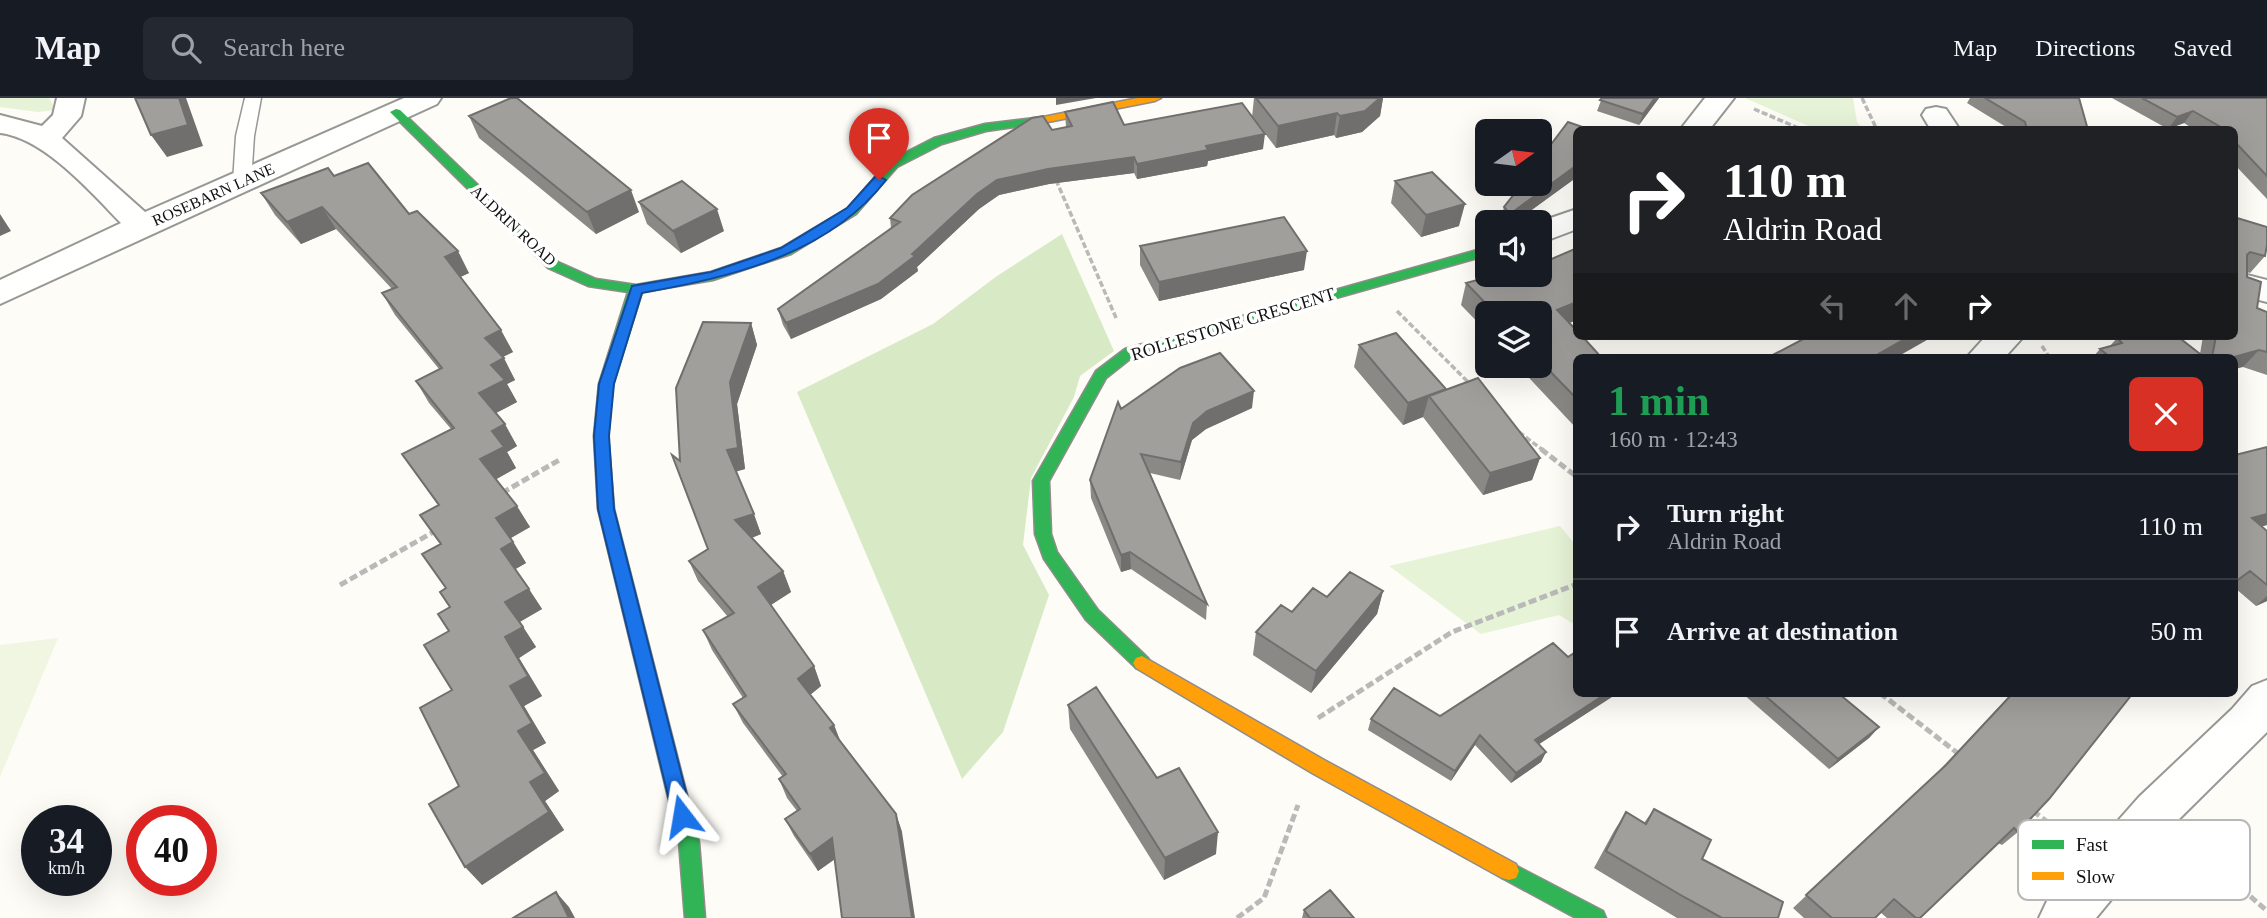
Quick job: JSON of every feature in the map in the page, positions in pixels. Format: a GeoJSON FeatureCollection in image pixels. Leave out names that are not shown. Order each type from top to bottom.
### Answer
{"type":"FeatureCollection","features":[{"type":"Feature","properties":{"kind":"street"},"geometry":{"type":"LineString","coordinates":[[44,138],[66,119],[71,109],[71,98]]}},
{"type":"Feature","properties":{"kind":"street","name":"ROSEBARN LANE"},"geometry":{"type":"LineString","coordinates":[[0,293],[141,226],[427,98]]}},
{"type":"Feature","properties":{"kind":"street","name":"ALDRIN ROAD"},"geometry":{"type":"LineString","coordinates":[[396,111],[553,265],[593,283],[636,289],[713,276],[786,251],[852,211],[893,164],[938,141],[985,128],[1027,123],[1155,98]]}},
{"type":"Feature","properties":{"kind":"street"},"geometry":{"type":"LineString","coordinates":[[1697,126],[1720,98]]}},
{"type":"Feature","properties":{"kind":"street"},"geometry":{"type":"LineString","coordinates":[[0,124],[27,129],[44,138],[126,209],[141,226]]}},
{"type":"Feature","properties":{"kind":"street"},"geometry":{"type":"LineString","coordinates":[[1552,228],[1573,220]]}},
{"type":"Feature","properties":{"kind":"street","name":"ROLLESTONE CRESCENT"},"geometry":{"type":"LineString","coordinates":[[1475,254],[1130,352],[1101,375],[1041,481],[1043,534],[1050,554],[1092,615],[1144,665],[1319,767],[1596,918]]}},
{"type":"Feature","properties":{"kind":"street"},"geometry":{"type":"LineString","coordinates":[[2238,284],[2267,291]]}},
{"type":"Feature","properties":{"kind":"street"},"geometry":{"type":"LineString","coordinates":[[636,289],[607,384],[601,436],[606,509],[689,842],[695,918]]}},
{"type":"Feature","properties":{"kind":"street"},"geometry":{"type":"LineString","coordinates":[[1987,354],[2003,340]]}},
{"type":"Feature","properties":{"kind":"street"},"geometry":{"type":"LineString","coordinates":[[2148,820],[2248,723],[2267,699]]}},
{"type":"Feature","properties":{"kind":"street"},"geometry":{"type":"LineString","coordinates":[[2064,918],[2079,900]]}},
{"type":"Feature","properties":{"kind":"lane"},"geometry":{"type":"LineString","coordinates":[[242,182],[245,136],[253,98]]}},
{"type":"Feature","properties":{"kind":"path"},"geometry":{"type":"LineString","coordinates":[[1720,98],[1793,126]]}},
{"type":"Feature","properties":{"kind":"path"},"geometry":{"type":"LineString","coordinates":[[1862,98],[1875,126]]}},
{"type":"Feature","properties":{"kind":"path"},"geometry":{"type":"LineString","coordinates":[[1027,123],[1067,204],[1130,352]]}},
{"type":"Feature","properties":{"kind":"path"},"geometry":{"type":"LineString","coordinates":[[1369,283],[1476,390]]}},
{"type":"Feature","properties":{"kind":"path"},"geometry":{"type":"LineString","coordinates":[[1515,429],[1573,474]]}},
{"type":"Feature","properties":{"kind":"path"},"geometry":{"type":"LineString","coordinates":[[495,497],[601,436]]}},
{"type":"Feature","properties":{"kind":"path"},"geometry":{"type":"LineString","coordinates":[[340,585],[448,524]]}},
{"type":"Feature","properties":{"kind":"path"},"geometry":{"type":"LineString","coordinates":[[1280,743],[1452,632],[1573,586]]}},
{"type":"Feature","properties":{"kind":"path"},"geometry":{"type":"LineString","coordinates":[[1885,697],[1969,763]]}},
{"type":"Feature","properties":{"kind":"path"},"geometry":{"type":"LineString","coordinates":[[1237,918],[1264,898],[1297,808],[1319,767]]}},
{"type":"Feature","properties":{"kind":"path"},"geometry":{"type":"LineString","coordinates":[[2022,803],[2044,820]]}},
{"type":"Feature","properties":{"kind":"path"},"geometry":{"type":"LineString","coordinates":[[2155,812],[2164,820]]}},
{"type":"Feature","properties":{"kind":"path"},"geometry":{"type":"LineString","coordinates":[[2250,896],[2267,911]]}},
{"type":"Feature","properties":{"kind":"green space"},"geometry":{"type":"Polygon","coordinates":[[[0,98],[49,98],[56,110],[38,112],[0,107],[0,98]]]}},
{"type":"Feature","properties":{"kind":"green space"},"geometry":{"type":"Polygon","coordinates":[[[1745,98],[1853,98],[1857,122],[1860,126],[1808,126],[1745,98]]]}},
{"type":"Feature","properties":{"kind":"green space"},"geometry":{"type":"Polygon","coordinates":[[[1062,234],[1114,351],[1080,376],[1074,397],[1031,478],[1023,545],[1049,595],[1003,732],[962,779],[797,392],[933,324],[997,276],[1062,234]]]}},
{"type":"Feature","properties":{"kind":"green space"},"geometry":{"type":"Polygon","coordinates":[[[1560,526],[1573,542],[1573,624],[1559,615],[1481,634],[1389,566],[1560,526]]]}},
{"type":"Feature","properties":{"kind":"green space"},"geometry":{"type":"Polygon","coordinates":[[[58,638],[0,777],[0,645],[58,638]]]}},
{"type":"Feature","properties":{"kind":"building"},"geometry":{"type":"Polygon","coordinates":[[[135,98],[179,98],[188,125],[151,135],[135,98]]]}},
{"type":"Feature","properties":{"kind":"building"},"geometry":{"type":"Polygon","coordinates":[[[511,98],[517,98],[631,190],[587,212],[469,116],[511,98]]]}},
{"type":"Feature","properties":{"kind":"building"},"geometry":{"type":"Polygon","coordinates":[[[1256,98],[1380,98],[1365,111],[1340,116],[1337,113],[1278,126],[1256,98]]]}},
{"type":"Feature","properties":{"kind":"building"},"geometry":{"type":"Polygon","coordinates":[[[1655,98],[1643,114],[1600,100],[1655,98]]]}},
{"type":"Feature","properties":{"kind":"building"},"geometry":{"type":"Polygon","coordinates":[[[1985,98],[2079,98],[2087,126],[2026,126],[2025,122],[1985,98]]]}},
{"type":"Feature","properties":{"kind":"building"},"geometry":{"type":"Polygon","coordinates":[[[2142,98],[2267,98],[2267,176],[2238,145],[2238,126],[2219,126],[2193,111],[2177,117],[2142,98]]]}},
{"type":"Feature","properties":{"kind":"building"},"geometry":{"type":"Polygon","coordinates":[[[1113,102],[1124,125],[1242,103],[1265,134],[1206,146],[1208,150],[1137,164],[1134,157],[1048,169],[997,180],[977,194],[912,254],[915,256],[878,284],[786,323],[778,309],[900,222],[890,218],[912,195],[1032,118],[1043,116],[1052,130],[1072,126],[1065,112],[1113,102]]]}},
{"type":"Feature","properties":{"kind":"building"},"geometry":{"type":"Polygon","coordinates":[[[1568,122],[1580,126],[1573,126],[1573,168],[1552,183],[1552,143],[1568,122]]]}},
{"type":"Feature","properties":{"kind":"building"},"geometry":{"type":"Polygon","coordinates":[[[368,163],[409,214],[417,211],[458,251],[445,257],[501,330],[485,338],[504,358],[491,365],[505,380],[479,393],[505,424],[492,431],[504,447],[480,459],[517,506],[496,518],[513,542],[501,549],[529,589],[505,602],[523,627],[505,637],[528,676],[510,686],[532,723],[518,731],[545,773],[530,782],[549,812],[465,867],[429,804],[459,786],[420,708],[452,690],[424,645],[449,631],[438,614],[450,607],[440,592],[446,588],[422,554],[441,544],[420,515],[439,505],[402,454],[454,428],[416,381],[442,368],[382,293],[397,287],[322,207],[287,222],[261,193],[328,168],[334,176],[368,163]]]}},
{"type":"Feature","properties":{"kind":"building"},"geometry":{"type":"Polygon","coordinates":[[[1432,172],[1465,204],[1426,215],[1395,181],[1432,172]]]}},
{"type":"Feature","properties":{"kind":"building"},"geometry":{"type":"Polygon","coordinates":[[[682,181],[717,209],[673,231],[639,202],[682,181]]]}},
{"type":"Feature","properties":{"kind":"building"},"geometry":{"type":"Polygon","coordinates":[[[1513,196],[1535,196],[1515,210],[1507,210],[1504,207],[1513,196]]]}},
{"type":"Feature","properties":{"kind":"building"},"geometry":{"type":"Polygon","coordinates":[[[1284,217],[1307,251],[1159,282],[1140,246],[1284,217]]]}},
{"type":"Feature","properties":{"kind":"building"},"geometry":{"type":"Polygon","coordinates":[[[2238,218],[2267,227],[2265,256],[2250,252],[2247,255],[2247,277],[2261,282],[2257,308],[2267,312],[2267,352],[2259,350],[2238,356],[2213,354],[2215,340],[2238,340],[2238,218]]]}},
{"type":"Feature","properties":{"kind":"building"},"geometry":{"type":"Polygon","coordinates":[[[1573,250],[1573,304],[1557,310],[1573,327],[1573,340],[1586,340],[1598,354],[1573,354],[1573,395],[1552,373],[1552,301],[1483,301],[1466,283],[1475,281],[1475,287],[1552,287],[1552,259],[1573,250]]]}},
{"type":"Feature","properties":{"kind":"building"},"geometry":{"type":"Polygon","coordinates":[[[703,322],[751,323],[730,382],[738,448],[727,450],[754,514],[735,520],[783,571],[758,587],[814,666],[798,679],[834,725],[830,728],[896,814],[912,918],[842,918],[832,838],[810,854],[785,819],[800,809],[779,779],[786,774],[733,704],[746,696],[703,630],[734,613],[689,561],[708,549],[672,455],[680,461],[676,388],[703,322]]]}},
{"type":"Feature","properties":{"kind":"building"},"geometry":{"type":"Polygon","coordinates":[[[1396,333],[1446,389],[1408,403],[1359,345],[1396,333]]]}},
{"type":"Feature","properties":{"kind":"building"},"geometry":{"type":"Polygon","coordinates":[[[1801,340],[1903,340],[1878,354],[1775,354],[1801,340]]]}},
{"type":"Feature","properties":{"kind":"building"},"geometry":{"type":"Polygon","coordinates":[[[2119,340],[2182,340],[2200,354],[2106,354],[2100,349],[2122,343],[2119,340]]]}},
{"type":"Feature","properties":{"kind":"building"},"geometry":{"type":"Polygon","coordinates":[[[1220,353],[1254,391],[1207,411],[1193,423],[1181,462],[1141,454],[1207,604],[1130,552],[1121,555],[1090,480],[1118,402],[1121,409],[1180,368],[1220,353]]]}},
{"type":"Feature","properties":{"kind":"building"},"geometry":{"type":"Polygon","coordinates":[[[1478,378],[1540,458],[1490,473],[1429,396],[1478,378]]]}},
{"type":"Feature","properties":{"kind":"building"},"geometry":{"type":"Polygon","coordinates":[[[2267,447],[2267,514],[2252,518],[2267,531],[2267,585],[2250,571],[2238,580],[2238,454],[2267,447]]]}},
{"type":"Feature","properties":{"kind":"building"},"geometry":{"type":"Polygon","coordinates":[[[1350,572],[1383,591],[1316,671],[1256,632],[1281,605],[1292,612],[1313,588],[1327,597],[1350,572]]]}},
{"type":"Feature","properties":{"kind":"building"},"geometry":{"type":"Polygon","coordinates":[[[1553,643],[1568,657],[1573,654],[1573,697],[1601,697],[1535,740],[1546,752],[1516,773],[1480,735],[1455,771],[1371,719],[1394,688],[1440,716],[1553,643]]]}},
{"type":"Feature","properties":{"kind":"building"},"geometry":{"type":"Polygon","coordinates":[[[1096,687],[1157,778],[1179,768],[1218,832],[1165,858],[1068,705],[1096,687]]]}},
{"type":"Feature","properties":{"kind":"building"},"geometry":{"type":"Polygon","coordinates":[[[1767,697],[1843,697],[1879,727],[1838,759],[1767,697]]]}},
{"type":"Feature","properties":{"kind":"building"},"geometry":{"type":"Polygon","coordinates":[[[2009,697],[2130,697],[2049,799],[2029,820],[2018,820],[2018,832],[2014,828],[1920,918],[1916,918],[1894,899],[1875,918],[1832,918],[1806,895],[1946,765],[2009,697]]]}},
{"type":"Feature","properties":{"kind":"building"},"geometry":{"type":"Polygon","coordinates":[[[1654,809],[1711,840],[1702,859],[1783,902],[1778,918],[1722,918],[1606,851],[1626,812],[1646,824],[1654,809]]]}},
{"type":"Feature","properties":{"kind":"building"},"geometry":{"type":"Polygon","coordinates":[[[1330,890],[1354,918],[1310,918],[1304,910],[1330,890]]]}},
{"type":"Feature","properties":{"kind":"building"},"geometry":{"type":"Polygon","coordinates":[[[556,892],[569,918],[513,918],[556,892]]]}},
{"type":"Feature","properties":{"kind":"traffic: fast"},"geometry":{"type":"LineString","coordinates":[[396,112],[553,265],[593,283],[636,289],[713,276],[786,251],[852,211],[893,164],[938,141],[985,128],[1043,120]]}},
{"type":"Feature","properties":{"kind":"traffic: fast"},"geometry":{"type":"LineString","coordinates":[[1142,663],[1092,615],[1050,554],[1043,534],[1041,481],[1101,375],[1130,352],[1475,255]]}},
{"type":"Feature","properties":{"kind":"traffic: fast"},"geometry":{"type":"LineString","coordinates":[[636,289],[606,384],[601,436],[606,509],[689,842],[695,918]]}},
{"type":"Feature","properties":{"kind":"traffic: fast"},"geometry":{"type":"LineString","coordinates":[[1509,871],[1596,918]]}},
{"type":"Feature","properties":{"kind":"traffic: slow"},"geometry":{"type":"LineString","coordinates":[[1043,120],[1155,98]]}},
{"type":"Feature","properties":{"kind":"traffic: slow"},"geometry":{"type":"LineString","coordinates":[[1142,663],[1319,767],[1509,871]]}},
{"type":"Feature","properties":{"kind":"route"},"geometry":{"type":"LineString","coordinates":[[682,816],[606,509],[601,436],[607,384],[636,289],[713,276],[786,251],[852,211],[879,180]]}}]}
